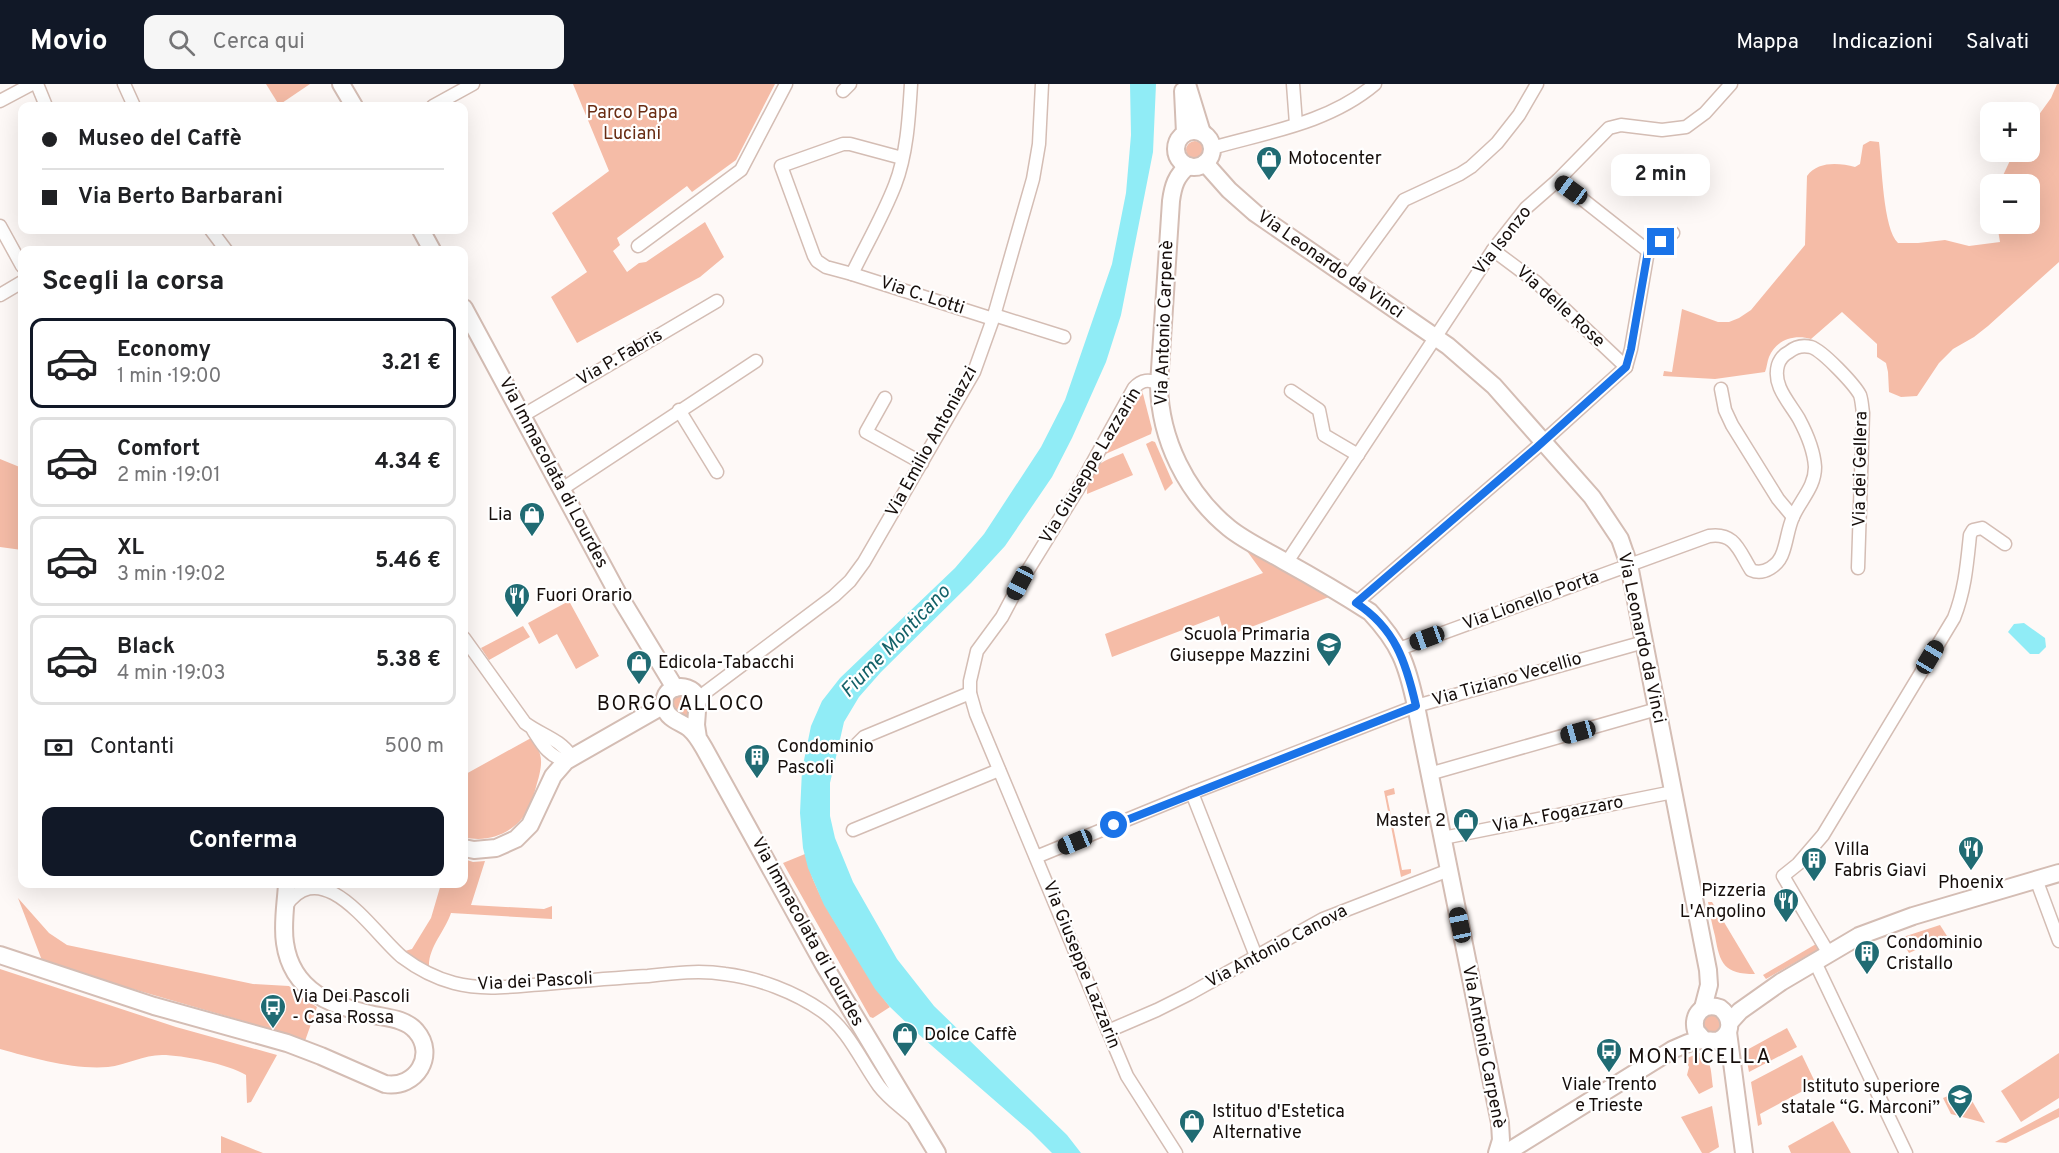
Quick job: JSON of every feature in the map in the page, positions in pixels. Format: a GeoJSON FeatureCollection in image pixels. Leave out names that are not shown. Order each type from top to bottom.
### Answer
{"type":"FeatureCollection","features":[{"type":"Feature","properties":{"kind":"street"},"geometry":{"type":"LineString","coordinates":[[0,101],[32,84]]}},
{"type":"Feature","properties":{"kind":"street"},"geometry":{"type":"LineString","coordinates":[[37,84],[44,102]]}},
{"type":"Feature","properties":{"kind":"street"},"geometry":{"type":"LineString","coordinates":[[124,84],[132,102]]}},
{"type":"Feature","properties":{"kind":"street"},"geometry":{"type":"LineString","coordinates":[[341,84],[352,102]]}},
{"type":"Feature","properties":{"kind":"street"},"geometry":{"type":"LineString","coordinates":[[440,102],[472,84]]}},
{"type":"Feature","properties":{"kind":"street"},"geometry":{"type":"LineString","coordinates":[[638,246],[741,170],[786,84]]}},
{"type":"Feature","properties":{"kind":"street"},"geometry":{"type":"LineString","coordinates":[[852,274],[895,186],[907,129],[911,84]]}},
{"type":"Feature","properties":{"kind":"street","name":"Via Emilio Antoniazzi"},"geometry":{"type":"LineString","coordinates":[[699,700],[834,596],[850,581],[864,562],[969,383],[993,317],[1033,179],[1039,144],[1041,84]]}},
{"type":"Feature","properties":{"kind":"street"},"geometry":{"type":"LineString","coordinates":[[1184,84],[1194,133]]}},
{"type":"Feature","properties":{"kind":"street"},"geometry":{"type":"LineString","coordinates":[[1293,84],[1296,124]]}},
{"type":"Feature","properties":{"kind":"street"},"geometry":{"type":"LineString","coordinates":[[1209,155],[1342,107],[1375,84]]}},
{"type":"Feature","properties":{"kind":"street"},"geometry":{"type":"LineString","coordinates":[[1347,278],[1404,200],[1472,167],[1512,126],[1537,84]]}},
{"type":"Feature","properties":{"kind":"street","name":"Via Isonzo"},"geometry":{"type":"LineString","coordinates":[[1287,562],[1493,250],[1526,208],[1558,180],[1609,128],[1622,125],[1662,130],[1686,127],[1705,113],[1731,84]]}},
{"type":"Feature","properties":{"kind":"street"},"geometry":{"type":"LineString","coordinates":[[1194,133],[1211,142],[1209,155],[1200,166],[1188,166],[1183,163],[1177,153],[1178,142],[1194,133]]}},
{"type":"Feature","properties":{"kind":"street","name":"Via C. Lotti"},"geometry":{"type":"LineString","coordinates":[[902,158],[843,144],[781,166],[817,261],[826,267],[1064,337]]}},
{"type":"Feature","properties":{"kind":"street","name":"Via Leonardo da Vinci"},"geometry":{"type":"LineString","coordinates":[[1209,155],[1229,190],[1255,213],[1448,346],[1494,386],[1606,515],[1620,539],[1629,565],[1708,970],[1709,985],[1703,1008]]}},
{"type":"Feature","properties":{"kind":"street","name":"Via Antonio Carpenè"},"geometry":{"type":"LineString","coordinates":[[1188,166],[1179,175],[1173,189],[1160,385],[1161,412],[1169,444],[1181,470],[1197,494],[1229,528],[1370,612],[1399,649],[1407,667],[1416,706],[1500,1123],[1501,1140],[1497,1153]]}},
{"type":"Feature","properties":{"kind":"street"},"geometry":{"type":"LineString","coordinates":[[1558,180],[1598,209],[1648,251]]}},
{"type":"Feature","properties":{"kind":"street"},"geometry":{"type":"LineString","coordinates":[[0,226],[18,259]]}},
{"type":"Feature","properties":{"kind":"street"},"geometry":{"type":"LineString","coordinates":[[1356,603],[1626,367],[1648,251],[1673,233]]}},
{"type":"Feature","properties":{"kind":"street","name":"Via delle Rose"},"geometry":{"type":"LineString","coordinates":[[1493,250],[1536,282],[1626,367]]}},
{"type":"Feature","properties":{"kind":"street"},"geometry":{"type":"LineString","coordinates":[[0,295],[18,284]]}},
{"type":"Feature","properties":{"kind":"street","name":"Via P. Fabris"},"geometry":{"type":"LineString","coordinates":[[522,416],[717,301]]}},
{"type":"Feature","properties":{"kind":"street","name":"Via Immacolata di Lourdes"},"geometry":{"type":"LineString","coordinates":[[468,315],[644,637],[670,703],[698,738],[829,975],[937,1153]]}},
{"type":"Feature","properties":{"kind":"street","name":"Via dei Gellera"},"geometry":{"type":"LineString","coordinates":[[1629,565],[1716,535],[1729,538],[1734,542],[1751,570],[1759,572],[1779,562],[1793,517],[1812,486],[1814,461],[1810,442],[1798,417],[1780,390],[1777,372],[1782,357],[1792,349],[1809,347],[1821,353],[1856,389],[1862,403],[1858,568]]}},
{"type":"Feature","properties":{"kind":"street"},"geometry":{"type":"LineString","coordinates":[[562,489],[756,361]]}},
{"type":"Feature","properties":{"kind":"street","name":"Via Giuseppe Lazzarin"},"geometry":{"type":"LineString","coordinates":[[1160,385],[1148,380],[1142,381],[1134,388],[1078,489],[1020,583],[1002,617],[977,651],[971,671],[970,693],[976,714],[1127,1076],[1176,1153]]}},
{"type":"Feature","properties":{"kind":"street"},"geometry":{"type":"LineString","coordinates":[[1721,389],[1725,410],[1732,425],[1778,499],[1793,517]]}},
{"type":"Feature","properties":{"kind":"street"},"geometry":{"type":"LineString","coordinates":[[1291,391],[1318,410],[1324,435],[1358,455]]}},
{"type":"Feature","properties":{"kind":"street"},"geometry":{"type":"LineString","coordinates":[[885,398],[866,432],[922,463]]}},
{"type":"Feature","properties":{"kind":"street"},"geometry":{"type":"LineString","coordinates":[[679,410],[717,472]]}},
{"type":"Feature","properties":{"kind":"street"},"geometry":{"type":"LineString","coordinates":[[1906,1153],[1822,958],[1783,876],[1798,864],[1823,836],[1954,618],[1963,597],[1970,535],[1973,530],[1982,528],[2005,544]]}},
{"type":"Feature","properties":{"kind":"street","name":"Via Lionello Porta"},"geometry":{"type":"LineString","coordinates":[[1399,649],[1629,565]]}},
{"type":"Feature","properties":{"kind":"street","name":"Via Tiziano Vecellio"},"geometry":{"type":"LineString","coordinates":[[1036,858],[1416,706],[1644,642]]}},
{"type":"Feature","properties":{"kind":"street"},"geometry":{"type":"LineString","coordinates":[[468,644],[548,753],[557,759],[568,758],[640,720],[670,703],[686,687],[699,700],[688,720],[670,703]]}},
{"type":"Feature","properties":{"kind":"street"},"geometry":{"type":"LineString","coordinates":[[855,746],[864,736],[970,693]]}},
{"type":"Feature","properties":{"kind":"street","name":"Via Immacolata di Lourdes"},"geometry":{"type":"LineString","coordinates":[[698,738],[699,700]]}},
{"type":"Feature","properties":{"kind":"street"},"geometry":{"type":"LineString","coordinates":[[1429,774],[1657,709]]}},
{"type":"Feature","properties":{"kind":"street"},"geometry":{"type":"LineString","coordinates":[[532,729],[565,747],[568,758]]}},
{"type":"Feature","properties":{"kind":"street"},"geometry":{"type":"LineString","coordinates":[[556,741],[572,745],[596,743]]}},
{"type":"Feature","properties":{"kind":"street"},"geometry":{"type":"LineString","coordinates":[[548,753],[550,765],[548,785]]}},
{"type":"Feature","properties":{"kind":"street"},"geometry":{"type":"LineString","coordinates":[[468,849],[496,848],[516,839],[530,825],[548,785],[568,758]]}},
{"type":"Feature","properties":{"kind":"street"},"geometry":{"type":"LineString","coordinates":[[853,830],[999,770]]}},
{"type":"Feature","properties":{"kind":"street","name":"Via A. Fogazzaro"},"geometry":{"type":"LineString","coordinates":[[1443,838],[1673,792]]}},
{"type":"Feature","properties":{"kind":"street"},"geometry":{"type":"LineString","coordinates":[[1192,794],[1256,956]]}},
{"type":"Feature","properties":{"kind":"street","name":"Via Antonio Canova"},"geometry":{"type":"LineString","coordinates":[[1108,1031],[1165,1006],[1323,919],[1449,870]]}},
{"type":"Feature","properties":{"kind":"street"},"geometry":{"type":"LineString","coordinates":[[1506,1153],[1672,1050],[1704,1036],[1719,1040],[1726,1020],[1759,988],[1781,982],[1859,936],[1884,926],[2059,873]]}},
{"type":"Feature","properties":{"kind":"street"},"geometry":{"type":"LineString","coordinates":[[2036,879],[2059,941]]}},
{"type":"Feature","properties":{"kind":"street"},"geometry":{"type":"LineString","coordinates":[[0,955],[154,1006],[286,1043],[385,1084],[396,1085],[409,1081],[420,1069],[424,1057],[422,1039],[411,1026],[401,1021],[349,1009],[317,996],[297,975],[287,955],[284,932],[287,888]]}},
{"type":"Feature","properties":{"kind":"street","name":"Via dei Pascoli"},"geometry":{"type":"LineString","coordinates":[[286,906],[295,896],[308,889],[319,888],[333,892],[350,904],[400,955],[413,965],[439,978],[474,987],[691,972],[724,973],[757,981],[800,998],[832,1019],[881,1088],[920,1124]]}},
{"type":"Feature","properties":{"kind":"street"},"geometry":{"type":"LineString","coordinates":[[1712,1006],[1726,1020],[1743,1149],[1720,1059],[1704,1036],[1696,1016],[1703,1008],[1712,1006]]}},
{"type":"Feature","properties":{"kind":"street"},"geometry":{"type":"LineString","coordinates":[[1500,1123],[1512,1136],[1530,1138]]}},
{"type":"Feature","properties":{"kind":"green space"},"geometry":{"type":"Polygon","coordinates":[[[266,84],[310,84],[283,102],[277,102],[266,84]]]}},
{"type":"Feature","properties":{"kind":"green space","name":"Parco Papa Luciani"},"geometry":{"type":"Polygon","coordinates":[[[573,84],[775,84],[736,160],[692,192],[687,186],[617,238],[620,245],[613,251],[627,272],[639,263],[646,262],[705,222],[724,257],[700,277],[577,343],[551,297],[587,272],[552,213],[609,171],[573,84]]]}},
{"type":"Feature","properties":{"kind":"green space"},"geometry":{"type":"Polygon","coordinates":[[[2059,84],[2059,262],[1988,326],[1953,349],[1939,363],[1917,396],[1901,397],[1889,392],[1886,363],[1877,357],[1877,344],[1842,312],[1811,339],[1792,338],[1776,346],[1768,359],[1765,372],[1715,379],[1663,376],[1664,371],[1672,372],[1682,309],[1718,322],[1729,322],[1751,310],[1805,245],[1807,176],[1817,168],[1829,164],[1855,167],[1860,164],[1863,145],[1870,141],[1879,142],[1886,211],[1893,236],[1898,243],[1945,240],[1969,246],[2000,242],[1999,234],[2040,234],[2040,174],[2004,174],[2009,162],[2040,162],[2040,113],[2059,84]]]}},
{"type":"Feature","properties":{"kind":"green space"},"geometry":{"type":"Polygon","coordinates":[[[1191,141],[1199,141],[1204,146],[1202,157],[1191,159],[1186,154],[1186,146],[1191,141]]]}},
{"type":"Feature","properties":{"kind":"green space"},"geometry":{"type":"Polygon","coordinates":[[[1142,390],[1152,429],[1151,434],[1101,456],[1138,391],[1142,390]]]}},
{"type":"Feature","properties":{"kind":"green space"},"geometry":{"type":"Polygon","coordinates":[[[1155,442],[1173,483],[1165,491],[1146,444],[1155,442]]]}},
{"type":"Feature","properties":{"kind":"green space"},"geometry":{"type":"Polygon","coordinates":[[[1123,453],[1133,475],[1087,494],[1090,477],[1097,466],[1123,453]]]}},
{"type":"Feature","properties":{"kind":"green space"},"geometry":{"type":"Polygon","coordinates":[[[0,459],[18,466],[18,549],[0,547],[0,459]]]}},
{"type":"Feature","properties":{"kind":"green space"},"geometry":{"type":"Polygon","coordinates":[[[1241,543],[1329,597],[1225,637],[1219,616],[1112,657],[1105,634],[1263,573],[1241,543]]]}},
{"type":"Feature","properties":{"kind":"green space"},"geometry":{"type":"Polygon","coordinates":[[[569,601],[599,656],[576,669],[557,634],[539,644],[528,623],[569,601]]]}},
{"type":"Feature","properties":{"kind":"green space"},"geometry":{"type":"Polygon","coordinates":[[[523,626],[530,637],[489,660],[481,648],[523,626]]]}},
{"type":"Feature","properties":{"kind":"green space"},"geometry":{"type":"Polygon","coordinates":[[[689,693],[691,713],[684,717],[676,716],[670,698],[673,695],[689,693]]]}},
{"type":"Feature","properties":{"kind":"green space"},"geometry":{"type":"Polygon","coordinates":[[[531,738],[541,758],[533,798],[523,817],[509,830],[483,839],[468,838],[468,773],[531,738]]]}},
{"type":"Feature","properties":{"kind":"green space"},"geometry":{"type":"Polygon","coordinates":[[[1394,788],[1395,794],[1387,796],[1402,870],[1411,869],[1411,873],[1401,877],[1384,791],[1394,788]]]}},
{"type":"Feature","properties":{"kind":"green space"},"geometry":{"type":"Polygon","coordinates":[[[805,854],[808,866],[829,912],[890,1007],[873,1018],[870,1017],[783,863],[805,854]]]}},
{"type":"Feature","properties":{"kind":"green space"},"geometry":{"type":"Polygon","coordinates":[[[468,860],[485,861],[471,905],[544,909],[552,906],[552,919],[451,913],[431,953],[429,967],[405,951],[412,949],[431,918],[440,888],[468,888],[468,860]]]}},
{"type":"Feature","properties":{"kind":"green space"},"geometry":{"type":"Polygon","coordinates":[[[18,898],[49,933],[67,945],[253,984],[289,986],[317,1007],[305,1041],[43,963],[18,898]]]}},
{"type":"Feature","properties":{"kind":"green space"},"geometry":{"type":"Polygon","coordinates":[[[1708,902],[1712,902],[1755,974],[1736,972],[1725,966],[1719,954],[1708,902]]]}},
{"type":"Feature","properties":{"kind":"green space"},"geometry":{"type":"Polygon","coordinates":[[[1940,925],[1947,936],[1909,953],[1900,938],[1940,925]]]}},
{"type":"Feature","properties":{"kind":"green space"},"geometry":{"type":"Polygon","coordinates":[[[1816,944],[1819,949],[1766,979],[1763,975],[1816,944]]]}},
{"type":"Feature","properties":{"kind":"green space"},"geometry":{"type":"Polygon","coordinates":[[[0,969],[176,1027],[277,1055],[251,1102],[247,1103],[246,1075],[205,1061],[162,1055],[108,1067],[81,1067],[0,1049],[0,969]]]}},
{"type":"Feature","properties":{"kind":"green space"},"geometry":{"type":"Polygon","coordinates":[[[1712,1014],[1718,1017],[1721,1023],[1718,1029],[1712,1032],[1706,1029],[1703,1023],[1706,1017],[1712,1014]]]}},
{"type":"Feature","properties":{"kind":"green space"},"geometry":{"type":"Polygon","coordinates":[[[1787,1028],[1797,1047],[1749,1072],[1745,1051],[1787,1028]]]}},
{"type":"Feature","properties":{"kind":"green space"},"geometry":{"type":"Polygon","coordinates":[[[1699,1053],[1709,1062],[1713,1087],[1699,1094],[1687,1075],[1689,1067],[1685,1059],[1699,1053]]]}},
{"type":"Feature","properties":{"kind":"green space"},"geometry":{"type":"Polygon","coordinates":[[[2059,1053],[2059,1098],[2021,1122],[2001,1091],[2059,1053]]]}},
{"type":"Feature","properties":{"kind":"green space"},"geometry":{"type":"Polygon","coordinates":[[[1802,1055],[1816,1084],[1760,1114],[1762,1124],[1758,1126],[1751,1082],[1802,1055]]]}},
{"type":"Feature","properties":{"kind":"green space"},"geometry":{"type":"Polygon","coordinates":[[[1965,1089],[1985,1123],[1951,1114],[1943,1098],[1965,1089]]]}},
{"type":"Feature","properties":{"kind":"green space"},"geometry":{"type":"Polygon","coordinates":[[[1712,1106],[1719,1147],[1709,1153],[1702,1153],[1681,1117],[1712,1106]]]}},
{"type":"Feature","properties":{"kind":"green space"},"geometry":{"type":"Polygon","coordinates":[[[2059,1108],[2059,1117],[2006,1143],[1995,1142],[2059,1108]]]}},
{"type":"Feature","properties":{"kind":"green space"},"geometry":{"type":"Polygon","coordinates":[[[1833,1121],[1851,1153],[1791,1153],[1788,1146],[1833,1121]]]}},
{"type":"Feature","properties":{"kind":"green space"},"geometry":{"type":"Polygon","coordinates":[[[221,1136],[258,1151],[263,1153],[221,1153],[221,1136]]]}},
{"type":"Feature","properties":{"kind":"water","name":"Fiume Monticano"},"geometry":{"type":"Polygon","coordinates":[[[1130,84],[1156,84],[1153,152],[1121,315],[1106,362],[1052,477],[1005,546],[859,697],[844,722],[830,783],[830,816],[835,838],[853,882],[897,959],[934,1006],[1067,1135],[1081,1153],[1052,1153],[916,1032],[875,989],[824,905],[808,868],[803,848],[800,813],[802,770],[811,726],[822,701],[840,678],[955,568],[984,534],[1041,447],[1065,400],[1112,264],[1126,193],[1131,135],[1130,84]]]}},
{"type":"Feature","properties":{"kind":"water"},"geometry":{"type":"Polygon","coordinates":[[[2024,623],[2045,638],[2046,647],[2039,654],[2030,654],[2008,632],[2014,624],[2024,623]]]}},
{"type":"Feature","properties":{"kind":"place","name":"Motocenter"},"geometry":{"type":"Point","coordinates":[1269,182]}},
{"type":"Feature","properties":{"kind":"place","name":"Lia"},"geometry":{"type":"Point","coordinates":[532,538]}},
{"type":"Feature","properties":{"kind":"place","name":"Fuori Orario"},"geometry":{"type":"Point","coordinates":[517,619]}},
{"type":"Feature","properties":{"kind":"place","name":"Scuola Primaria Giuseppe Mazzini"},"geometry":{"type":"Point","coordinates":[1329,668]}},
{"type":"Feature","properties":{"kind":"place","name":"Edicola-Tabacchi"},"geometry":{"type":"Point","coordinates":[639,686]}},
{"type":"Feature","properties":{"kind":"place","name":"Condominio Pascoli"},"geometry":{"type":"Point","coordinates":[757,780]}},
{"type":"Feature","properties":{"kind":"place","name":"Master 2"},"geometry":{"type":"Point","coordinates":[1466,844]}},
{"type":"Feature","properties":{"kind":"place","name":"Phoenix"},"geometry":{"type":"Point","coordinates":[1971,872]}},
{"type":"Feature","properties":{"kind":"place","name":"Villa Fabris Giavi"},"geometry":{"type":"Point","coordinates":[1814,883]}},
{"type":"Feature","properties":{"kind":"place","name":"Pizzeria L'Angolino"},"geometry":{"type":"Point","coordinates":[1786,924]}},
{"type":"Feature","properties":{"kind":"place","name":"Condominio Cristallo"},"geometry":{"type":"Point","coordinates":[1867,976]}},
{"type":"Feature","properties":{"kind":"place","name":"Via Dei Pascoli - Casa Rossa"},"geometry":{"type":"Point","coordinates":[273,1030]}},
{"type":"Feature","properties":{"kind":"place","name":"Dolce Caffè"},"geometry":{"type":"Point","coordinates":[905,1058]}},
{"type":"Feature","properties":{"kind":"place","name":"Viale Trento e Trieste"},"geometry":{"type":"Point","coordinates":[1609,1074]}},
{"type":"Feature","properties":{"kind":"place","name":"Istituto superiore statale “G. Marconi”"},"geometry":{"type":"Point","coordinates":[1960,1120]}},
{"type":"Feature","properties":{"kind":"place","name":"Istituo d'Estetica Alternative"},"geometry":{"type":"Point","coordinates":[1192,1145]}},
{"type":"Feature","properties":{"kind":"district","name":"BORGO ALLOCO"},"geometry":{"type":"Point","coordinates":[681,705]}},
{"type":"Feature","properties":{"kind":"district","name":"MONTICELLA"},"geometry":{"type":"Point","coordinates":[1700,1057]}},
{"type":"Feature","properties":{"kind":"route"},"geometry":{"type":"LineString","coordinates":[[1114,825],[1416,706],[1407,667],[1399,649],[1370,612],[1356,603],[1626,367],[1648,251],[1661,242]]}}]}
